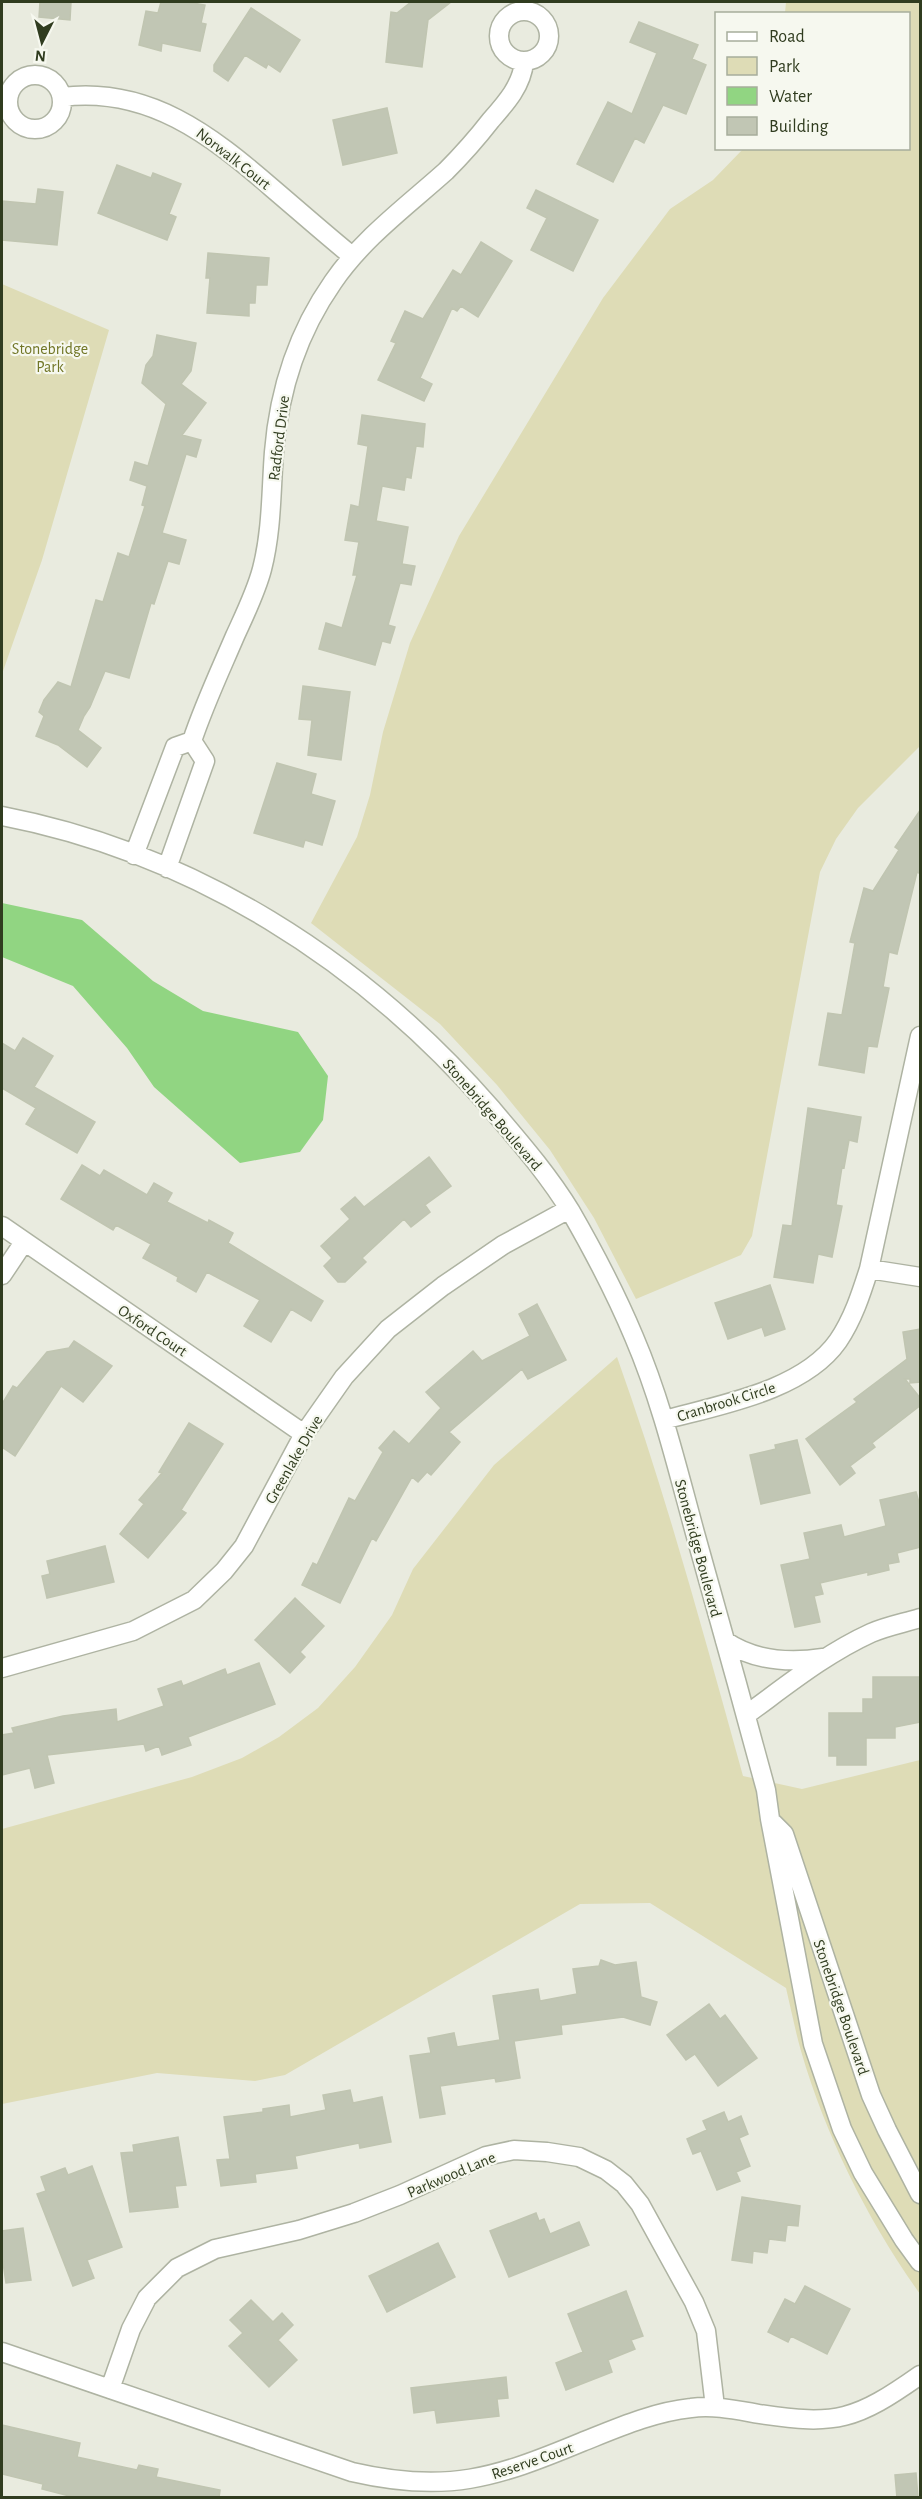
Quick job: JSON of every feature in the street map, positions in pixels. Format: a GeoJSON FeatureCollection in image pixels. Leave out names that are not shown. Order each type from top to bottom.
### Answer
{"type":"FeatureCollection","features":[{"type":"Feature","properties":{"kind":"street","name":"Radford Drive"},"geometry":{"type":"LineString","coordinates":[[192,741],[204,706],[249,605],[261,571],[270,523],[277,423],[292,361],[317,307],[352,256],[467,150],[514,92],[523,74],[524,62]]}},
{"type":"Feature","properties":{"kind":"street","name":"Norwalk Court"},"geometry":{"type":"LineString","coordinates":[[62,97],[105,95],[147,106],[179,118],[230,151],[352,256]]}},
{"type":"Feature","properties":{"kind":"street"},"geometry":{"type":"LineString","coordinates":[[134,855],[175,747],[192,741],[205,761],[167,868]]}},
{"type":"Feature","properties":{"kind":"street","name":"Stonebridge Boulevard"},"geometry":{"type":"LineString","coordinates":[[2,816],[87,838],[167,868],[210,886],[300,938],[408,1021],[466,1080],[521,1143],[569,1209],[604,1272],[634,1338],[664,1420],[766,1790],[813,2044],[842,2128],[863,2173],[904,2240],[921,2262]]}},
{"type":"Feature","properties":{"kind":"street","name":"Cranbrook Circle"},"geometry":{"type":"LineString","coordinates":[[664,1420],[763,1392],[789,1381],[819,1362],[837,1342],[856,1310],[869,1269],[921,1036]]}},
{"type":"Feature","properties":{"kind":"street","name":"Greenlake Drive"},"geometry":{"type":"LineString","coordinates":[[2,1668],[133,1631],[194,1600],[224,1571],[244,1546],[304,1434],[344,1377],[388,1329],[443,1286],[503,1245],[569,1209]]}},
{"type":"Feature","properties":{"kind":"street","name":"Oxford Court"},"geometry":{"type":"LineString","coordinates":[[2,1226],[304,1434]]}},
{"type":"Feature","properties":{"kind":"street"},"geometry":{"type":"LineString","coordinates":[[2,1275],[24,1242]]}},
{"type":"Feature","properties":{"kind":"street"},"geometry":{"type":"LineString","coordinates":[[869,1269],[921,1276]]}},
{"type":"Feature","properties":{"kind":"street"},"geometry":{"type":"LineString","coordinates":[[746,1715],[825,1658],[874,1632],[921,1618]]}},
{"type":"Feature","properties":{"kind":"street"},"geometry":{"type":"LineString","coordinates":[[725,1641],[738,1650],[754,1656],[804,1660],[825,1658]]}},
{"type":"Feature","properties":{"kind":"street","name":"Stonebridge Boulevard"},"geometry":{"type":"LineString","coordinates":[[770,1819],[784,1834],[872,2095],[887,2130],[921,2194]]}},
{"type":"Feature","properties":{"kind":"street","name":"Parkwood Lane"},"geometry":{"type":"LineString","coordinates":[[110,2389],[131,2329],[147,2298],[177,2268],[215,2249],[299,2230],[354,2213],[486,2156],[514,2150],[547,2151],[579,2157],[606,2170],[624,2184],[640,2204],[694,2302],[706,2331],[715,2407]]}},
{"type":"Feature","properties":{"kind":"street","name":"Reserve Court"},"geometry":{"type":"LineString","coordinates":[[2,2352],[352,2472],[420,2483],[456,2482],[494,2475],[532,2463],[648,2417],[691,2408],[715,2407],[800,2420],[838,2417],[866,2410],[882,2402],[921,2375]]}},
{"type":"Feature","properties":{"kind":"green space"},"geometry":{"type":"Polygon","coordinates":[[[786,2],[920,2],[920,746],[858,808],[836,839],[820,872],[752,1236],[741,1255],[636,1299],[594,1218],[550,1150],[497,1085],[440,1024],[311,923],[357,837],[370,795],[383,732],[410,643],[459,536],[603,298],[670,209],[713,180],[742,150],[910,150],[910,12],[785,12],[786,2]]]}},
{"type":"Feature","properties":{"kind":"green space","name":"Stonebridge Park"},"geometry":{"type":"Polygon","coordinates":[[[2,284],[109,330],[42,560],[2,674],[2,284]]]}},
{"type":"Feature","properties":{"kind":"green space"},"geometry":{"type":"Polygon","coordinates":[[[617,1357],[668,1513],[743,1776],[802,1789],[920,1760],[920,2294],[866,2208],[836,2146],[811,2083],[786,1988],[650,1903],[580,1904],[285,2075],[255,2081],[157,2073],[2,2104],[2,1829],[192,1777],[242,1758],[279,1737],[318,1708],[355,1667],[392,1615],[413,1569],[494,1465],[617,1357]]]}},
{"type":"Feature","properties":{"kind":"water"},"geometry":{"type":"Polygon","coordinates":[[[2,903],[82,920],[153,981],[203,1011],[298,1032],[328,1076],[323,1120],[300,1152],[240,1163],[154,1087],[127,1048],[73,986],[2,957],[2,903]]]}},
{"type":"Feature","properties":{"kind":"building"},"geometry":{"type":"Polygon","coordinates":[[[40,2],[71,2],[70,20],[39,17],[40,2]]]}},
{"type":"Feature","properties":{"kind":"building"},"geometry":{"type":"Polygon","coordinates":[[[161,2],[205,5],[201,23],[206,24],[200,51],[162,43],[161,51],[139,45],[146,11],[158,13],[161,2]]]}},
{"type":"Feature","properties":{"kind":"building"},"geometry":{"type":"Polygon","coordinates":[[[411,2],[451,2],[428,20],[422,67],[386,62],[391,12],[397,13],[411,2]]]}},
{"type":"Feature","properties":{"kind":"building"},"geometry":{"type":"Polygon","coordinates":[[[251,8],[300,40],[280,72],[268,64],[266,68],[245,55],[228,81],[214,71],[214,65],[251,8]]]}},
{"type":"Feature","properties":{"kind":"building"},"geometry":{"type":"Polygon","coordinates":[[[639,22],[698,45],[692,59],[706,65],[686,114],[663,105],[644,143],[635,138],[613,182],[577,164],[608,102],[632,114],[657,53],[630,42],[639,22]]]}},
{"type":"Feature","properties":{"kind":"building"},"geometry":{"type":"Polygon","coordinates":[[[387,108],[397,153],[343,165],[333,120],[387,108]]]}},
{"type":"Feature","properties":{"kind":"building"},"geometry":{"type":"Polygon","coordinates":[[[117,165],[151,178],[153,173],[181,184],[169,214],[176,217],[167,240],[98,213],[117,165]]]}},
{"type":"Feature","properties":{"kind":"building"},"geometry":{"type":"Polygon","coordinates":[[[38,189],[63,192],[57,245],[2,240],[2,201],[36,204],[38,189]]]}},
{"type":"Feature","properties":{"kind":"building"},"geometry":{"type":"Polygon","coordinates":[[[536,190],[598,220],[573,271],[531,250],[547,218],[527,208],[536,190]]]}},
{"type":"Feature","properties":{"kind":"building"},"geometry":{"type":"Polygon","coordinates":[[[481,242],[512,261],[478,317],[461,306],[457,311],[452,308],[420,378],[432,384],[424,401],[378,380],[396,343],[391,341],[405,311],[423,319],[453,270],[461,275],[481,242]]]}},
{"type":"Feature","properties":{"kind":"building"},"geometry":{"type":"Polygon","coordinates":[[[208,253],[269,258],[267,285],[256,285],[255,303],[249,303],[249,316],[207,313],[210,278],[206,278],[208,253]]]}},
{"type":"Feature","properties":{"kind":"building"},"geometry":{"type":"Polygon","coordinates":[[[157,335],[196,343],[191,371],[181,384],[206,403],[182,435],[201,440],[196,457],[186,454],[162,533],[186,540],[179,564],[168,561],[154,604],[151,603],[129,678],[105,671],[84,716],[78,730],[101,748],[87,767],[58,745],[36,736],[44,716],[39,712],[44,700],[58,682],[71,687],[96,600],[103,602],[118,553],[129,557],[145,506],[142,505],[147,486],[130,480],[135,462],[148,466],[166,404],[142,383],[146,365],[153,356],[157,335]]]}},
{"type":"Feature","properties":{"kind":"building"},"geometry":{"type":"Polygon","coordinates":[[[362,415],[425,424],[423,447],[416,446],[411,478],[406,477],[404,490],[382,486],[376,521],[408,527],[402,564],[415,566],[411,585],[400,583],[388,625],[395,627],[390,643],[382,641],[375,665],[319,649],[326,623],[342,628],[357,575],[353,575],[359,542],[345,540],[351,505],[359,507],[368,446],[358,444],[362,415]]]}},
{"type":"Feature","properties":{"kind":"building"},"geometry":{"type":"Polygon","coordinates":[[[303,686],[350,692],[341,760],[308,755],[312,720],[299,719],[303,686]]]}},
{"type":"Feature","properties":{"kind":"building"},"geometry":{"type":"Polygon","coordinates":[[[277,763],[316,774],[311,794],[335,801],[322,845],[305,840],[303,847],[254,833],[277,763]]]}},
{"type":"Feature","properties":{"kind":"building"},"geometry":{"type":"Polygon","coordinates":[[[921,809],[921,874],[917,872],[897,954],[889,952],[883,987],[889,988],[877,1047],[868,1046],[864,1073],[819,1065],[828,1013],[842,1015],[855,943],[850,942],[864,888],[873,891],[899,850],[895,847],[921,809]]]}},
{"type":"Feature","properties":{"kind":"building"},"geometry":{"type":"Polygon","coordinates":[[[23,1038],[53,1056],[34,1087],[95,1122],[77,1153],[26,1124],[36,1108],[2,1088],[2,1043],[15,1051],[23,1038]]]}},
{"type":"Feature","properties":{"kind":"building"},"geometry":{"type":"Polygon","coordinates":[[[808,1108],[861,1117],[857,1142],[849,1140],[844,1168],[842,1167],[836,1205],[842,1206],[832,1257],[818,1254],[813,1283],[774,1277],[783,1225],[792,1226],[808,1108]]]}},
{"type":"Feature","properties":{"kind":"building"},"geometry":{"type":"Polygon","coordinates":[[[429,1157],[451,1186],[425,1205],[430,1212],[411,1227],[404,1219],[362,1258],[366,1262],[345,1282],[338,1282],[324,1266],[332,1258],[321,1246],[350,1219],[341,1209],[355,1197],[364,1207],[429,1157]]]}},
{"type":"Feature","properties":{"kind":"building"},"geometry":{"type":"Polygon","coordinates":[[[82,1165],[100,1176],[104,1170],[147,1195],[154,1183],[172,1193],[167,1202],[233,1233],[228,1243],[323,1301],[311,1321],[291,1309],[271,1342],[244,1326],[260,1300],[207,1272],[196,1292],[177,1281],[178,1277],[143,1258],[151,1244],[116,1225],[113,1230],[61,1199],[82,1165]]]}},
{"type":"Feature","properties":{"kind":"building"},"geometry":{"type":"Polygon","coordinates":[[[770,1285],[785,1329],[765,1336],[762,1327],[728,1339],[715,1303],[770,1285]]]}},
{"type":"Feature","properties":{"kind":"building"},"geometry":{"type":"Polygon","coordinates":[[[537,1304],[566,1360],[528,1379],[522,1369],[449,1432],[460,1442],[431,1475],[427,1472],[418,1482],[412,1477],[376,1541],[372,1538],[340,1603],[302,1585],[313,1563],[317,1565],[349,1498],[355,1501],[383,1452],[379,1448],[394,1431],[409,1444],[441,1408],[426,1392],[473,1351],[482,1361],[530,1336],[519,1314],[537,1304]]]}},
{"type":"Feature","properties":{"kind":"building"},"geometry":{"type":"Polygon","coordinates":[[[921,1329],[921,1382],[910,1383],[910,1379],[905,1379],[921,1399],[921,1405],[872,1443],[875,1447],[850,1466],[855,1473],[840,1485],[806,1439],[857,1402],[854,1399],[907,1359],[903,1332],[921,1329]]]}},
{"type":"Feature","properties":{"kind":"building"},"geometry":{"type":"Polygon","coordinates":[[[74,1341],[112,1366],[83,1402],[61,1386],[15,1456],[2,1447],[2,1404],[13,1386],[17,1388],[47,1352],[69,1348],[74,1341]]]}},
{"type":"Feature","properties":{"kind":"building"},"geometry":{"type":"Polygon","coordinates":[[[189,1423],[223,1444],[181,1510],[186,1513],[148,1558],[120,1534],[144,1504],[139,1500],[162,1473],[159,1472],[189,1423]]]}},
{"type":"Feature","properties":{"kind":"building"},"geometry":{"type":"Polygon","coordinates":[[[797,1440],[810,1493],[761,1504],[750,1455],[776,1449],[775,1445],[797,1440]]]}},
{"type":"Feature","properties":{"kind":"building"},"geometry":{"type":"Polygon","coordinates":[[[916,1492],[921,1509],[921,1547],[897,1553],[899,1562],[888,1564],[889,1570],[868,1575],[868,1572],[820,1583],[823,1594],[814,1596],[820,1622],[795,1627],[781,1565],[810,1559],[804,1533],[841,1525],[844,1537],[886,1526],[880,1500],[916,1492]]]}},
{"type":"Feature","properties":{"kind":"building"},"geometry":{"type":"Polygon","coordinates":[[[105,1546],[114,1582],[47,1598],[42,1576],[50,1574],[47,1561],[105,1546]]]}},
{"type":"Feature","properties":{"kind":"building"},"geometry":{"type":"Polygon","coordinates":[[[295,1598],[324,1626],[300,1652],[305,1657],[290,1673],[255,1640],[295,1598]]]}},
{"type":"Feature","properties":{"kind":"building"},"geometry":{"type":"Polygon","coordinates":[[[259,1663],[275,1704],[188,1737],[191,1745],[162,1755],[159,1746],[146,1751],[144,1744],[47,1755],[54,1783],[35,1788],[30,1768],[2,1775],[2,1735],[14,1733],[12,1728],[63,1716],[116,1709],[117,1722],[164,1706],[158,1689],[181,1681],[183,1686],[225,1669],[227,1675],[259,1663]]]}},
{"type":"Feature","properties":{"kind":"building"},"geometry":{"type":"Polygon","coordinates":[[[873,1677],[921,1677],[921,1722],[895,1727],[895,1738],[866,1738],[866,1765],[837,1765],[837,1756],[829,1756],[829,1713],[863,1713],[863,1699],[873,1699],[873,1677]]]}},
{"type":"Feature","properties":{"kind":"building"},"geometry":{"type":"Polygon","coordinates":[[[601,1960],[615,1965],[636,1962],[641,1997],[657,2002],[650,2025],[623,2017],[561,2025],[562,2034],[514,2041],[520,2078],[496,2082],[495,2078],[440,2086],[445,2114],[420,2118],[410,2056],[431,2053],[428,2038],[454,2033],[457,2047],[500,2040],[493,1996],[538,1989],[540,2001],[577,1994],[573,1969],[599,1966],[601,1960]]]}},
{"type":"Feature","properties":{"kind":"building"},"geometry":{"type":"Polygon","coordinates":[[[709,2004],[720,2019],[725,2015],[757,2058],[718,2086],[695,2054],[686,2060],[667,2035],[709,2004]]]}},
{"type":"Feature","properties":{"kind":"building"},"geometry":{"type":"Polygon","coordinates":[[[350,2090],[353,2103],[382,2097],[391,2142],[360,2148],[359,2143],[295,2156],[297,2168],[255,2174],[256,2182],[221,2186],[217,2160],[230,2159],[224,2117],[263,2112],[263,2109],[289,2105],[290,2117],[326,2110],[323,2095],[350,2090]]]}},
{"type":"Feature","properties":{"kind":"building"},"geometry":{"type":"Polygon","coordinates":[[[724,2112],[728,2122],[741,2116],[748,2134],[739,2138],[750,2166],[736,2172],[740,2181],[717,2190],[701,2151],[693,2154],[687,2139],[707,2130],[703,2121],[724,2112]]]}},
{"type":"Feature","properties":{"kind":"building"},"geometry":{"type":"Polygon","coordinates":[[[178,2137],[186,2185],[175,2186],[178,2207],[130,2212],[121,2153],[134,2152],[133,2145],[178,2137]]]}},
{"type":"Feature","properties":{"kind":"building"},"geometry":{"type":"Polygon","coordinates":[[[92,2166],[122,2247],[87,2260],[94,2278],[73,2286],[37,2194],[46,2191],[41,2177],[65,2168],[68,2175],[92,2166]]]}},
{"type":"Feature","properties":{"kind":"building"},"geometry":{"type":"Polygon","coordinates":[[[742,2197],[800,2206],[798,2226],[787,2225],[785,2241],[769,2239],[767,2253],[753,2251],[752,2263],[732,2260],[742,2197]]]}},
{"type":"Feature","properties":{"kind":"building"},"geometry":{"type":"Polygon","coordinates":[[[536,2213],[539,2221],[544,2219],[550,2234],[579,2222],[589,2245],[509,2277],[490,2231],[536,2213]]]}},
{"type":"Feature","properties":{"kind":"building"},"geometry":{"type":"Polygon","coordinates":[[[23,2228],[31,2280],[6,2283],[2,2256],[2,2231],[23,2228]]]}},
{"type":"Feature","properties":{"kind":"building"},"geometry":{"type":"Polygon","coordinates":[[[438,2243],[455,2277],[387,2312],[369,2276],[438,2243]]]}},
{"type":"Feature","properties":{"kind":"building"},"geometry":{"type":"Polygon","coordinates":[[[805,2286],[850,2309],[827,2354],[791,2336],[788,2342],[768,2332],[785,2299],[795,2304],[805,2286]]]}},
{"type":"Feature","properties":{"kind":"building"},"geometry":{"type":"Polygon","coordinates":[[[626,2291],[643,2336],[631,2340],[635,2349],[608,2360],[612,2372],[566,2390],[556,2363],[583,2352],[568,2314],[626,2291]]]}},
{"type":"Feature","properties":{"kind":"building"},"geometry":{"type":"Polygon","coordinates":[[[251,2300],[273,2322],[282,2313],[293,2325],[278,2340],[297,2360],[269,2387],[229,2346],[243,2333],[230,2320],[251,2300]]]}},
{"type":"Feature","properties":{"kind":"building"},"geometry":{"type":"Polygon","coordinates":[[[506,2377],[508,2398],[497,2399],[499,2416],[437,2423],[435,2410],[414,2413],[411,2388],[506,2377]]]}},
{"type":"Feature","properties":{"kind":"building"},"geometry":{"type":"Polygon","coordinates":[[[2,2425],[80,2443],[77,2457],[137,2470],[139,2465],[158,2469],[156,2477],[220,2490],[219,2498],[77,2498],[42,2489],[43,2484],[2,2474],[2,2425]]]}},
{"type":"Feature","properties":{"kind":"building"},"geometry":{"type":"Polygon","coordinates":[[[916,2473],[918,2498],[897,2498],[895,2475],[916,2473]]]}}]}
